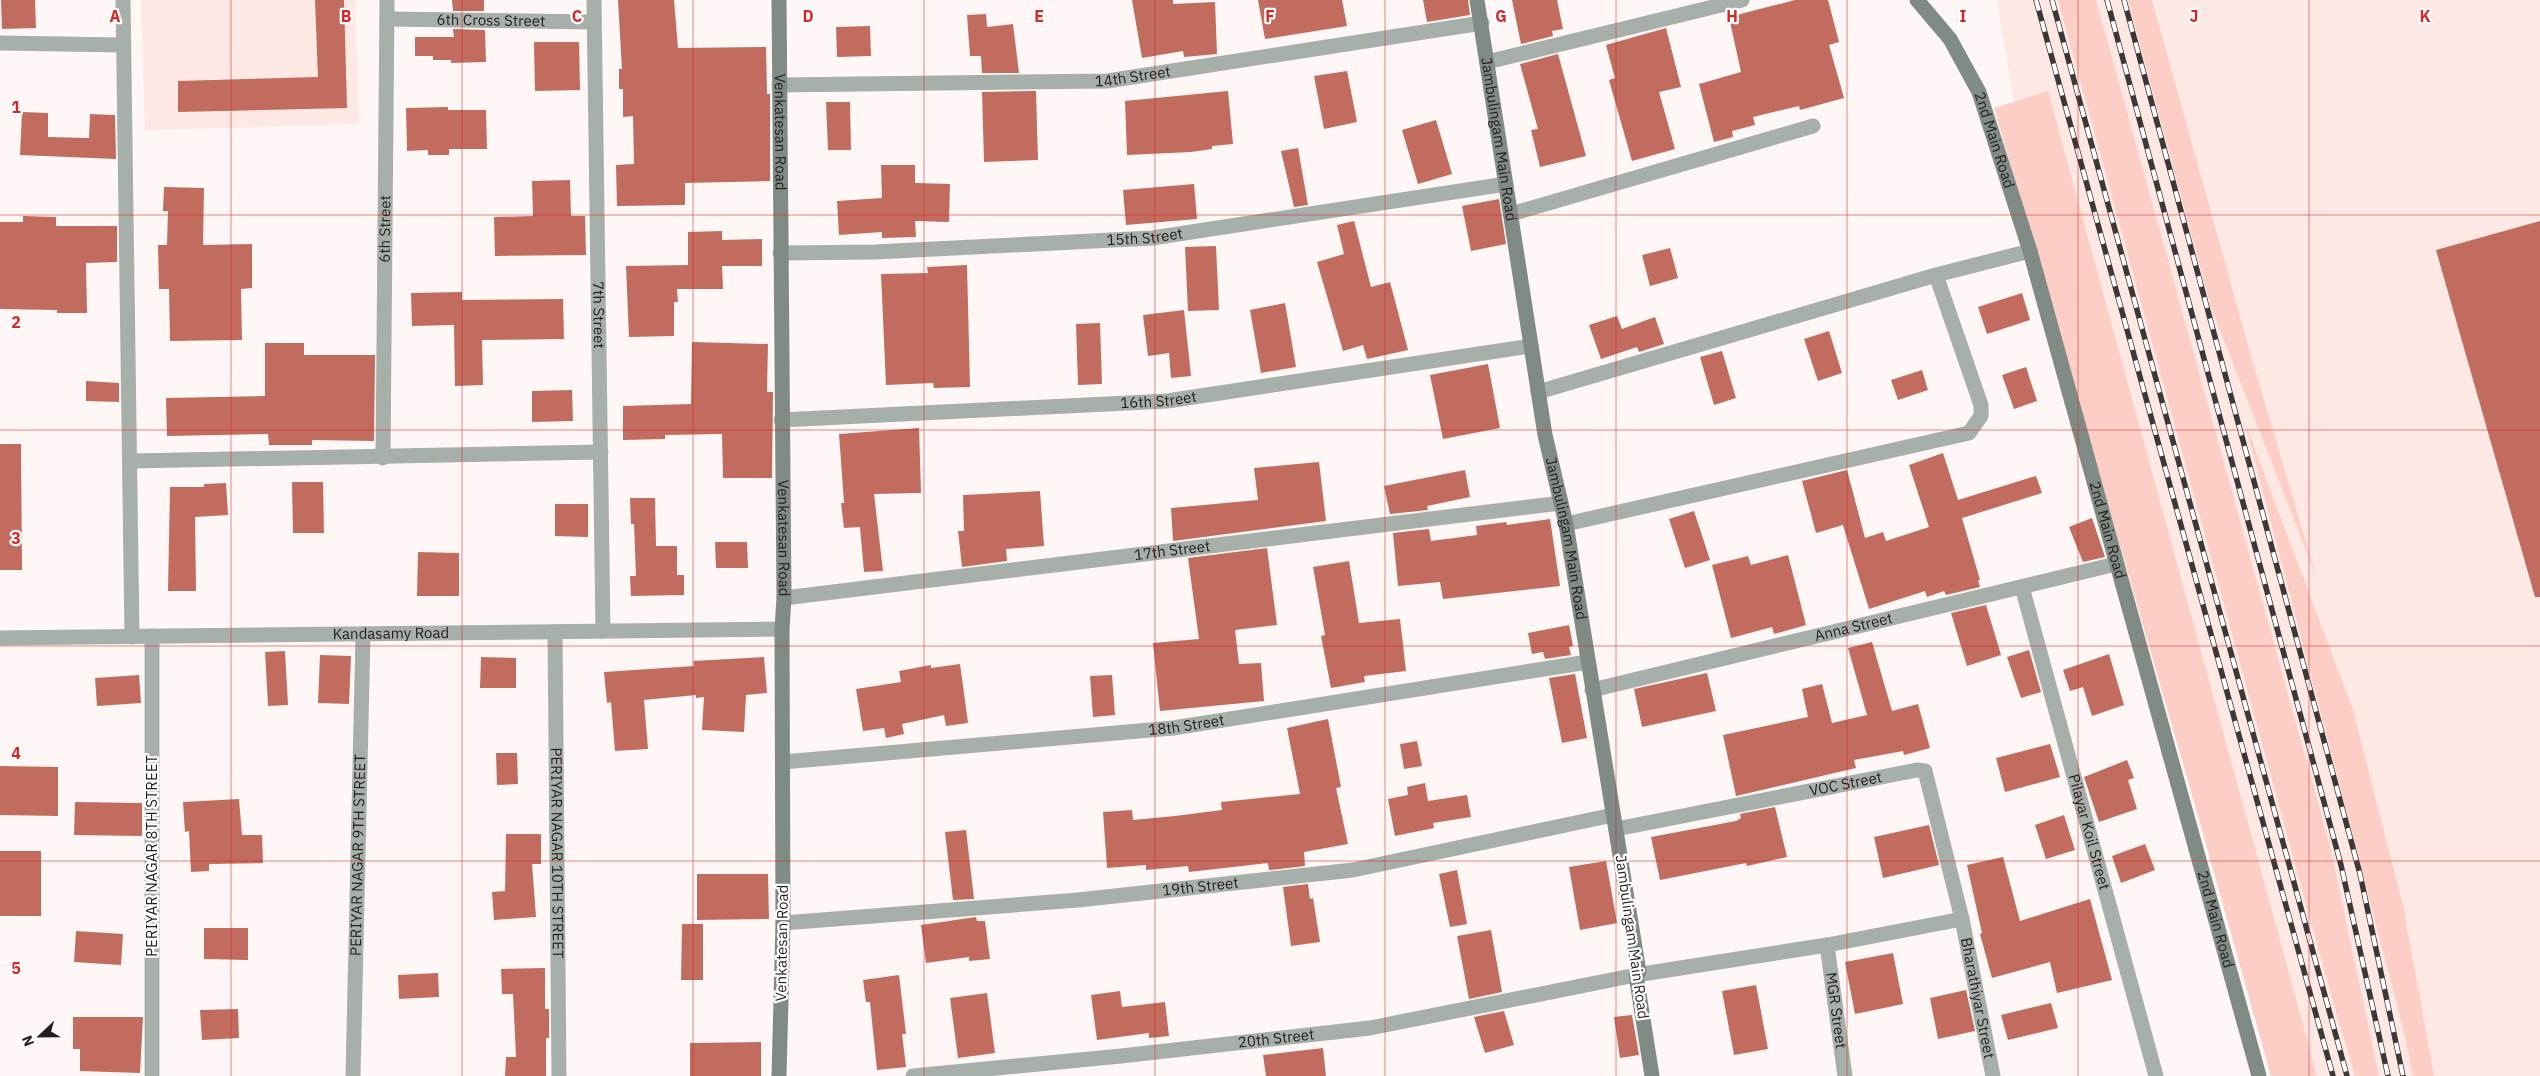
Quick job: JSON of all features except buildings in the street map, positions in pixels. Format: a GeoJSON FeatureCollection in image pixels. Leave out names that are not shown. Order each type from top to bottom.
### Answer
{"type":"FeatureCollection","features":[{"type":"Feature","properties":{"kind":"street"},"geometry":{"type":"LineString","coordinates":[[124,0],[132,637]]}},
{"type":"Feature","properties":{"kind":"street","name":"6th Street"},"geometry":{"type":"LineString","coordinates":[[383,458],[387,0]]}},
{"type":"Feature","properties":{"kind":"street","name":"7th Street"},"geometry":{"type":"LineString","coordinates":[[594,0],[603,631]]}},
{"type":"Feature","properties":{"kind":"street","name":"Venkatesan Road"},"geometry":{"type":"LineString","coordinates":[[779,0],[781,420],[784,598],[782,629],[783,923],[779,1076]]}},
{"type":"Feature","properties":{"kind":"street","name":"Jambulingam Main Road"},"geometry":{"type":"LineString","coordinates":[[1477,0],[1545,435],[1566,524],[1615,822],[1639,972],[1636,975],[1652,1076]]}},
{"type":"Feature","properties":{"kind":"street"},"geometry":{"type":"LineString","coordinates":[[1487,62],[1742,0]]}},
{"type":"Feature","properties":{"kind":"street","name":"2nd Main Road"},"geometry":{"type":"LineString","coordinates":[[1918,0],[1950,39],[1979,92],[2030,252],[2259,1076]]}},
{"type":"Feature","properties":{"kind":"street","name":"6th Cross Street"},"geometry":{"type":"LineString","coordinates":[[387,19],[594,22]]}},
{"type":"Feature","properties":{"kind":"street","name":"14th Street"},"geometry":{"type":"LineString","coordinates":[[779,85],[1107,81],[1482,23]]}},
{"type":"Feature","properties":{"kind":"street"},"geometry":{"type":"LineString","coordinates":[[0,43],[124,45]]}},
{"type":"Feature","properties":{"kind":"street"},"geometry":{"type":"LineString","coordinates":[[1511,214],[1813,126]]}},
{"type":"Feature","properties":{"kind":"street","name":"15th Street"},"geometry":{"type":"LineString","coordinates":[[780,253],[875,252],[1152,238],[1506,184]]}},
{"type":"Feature","properties":{"kind":"street"},"geometry":{"type":"LineString","coordinates":[[1538,392],[1936,275],[2030,252]]}},
{"type":"Feature","properties":{"kind":"street"},"geometry":{"type":"LineString","coordinates":[[1566,524],[1969,433],[1981,416],[1981,404],[1936,275]]}},
{"type":"Feature","properties":{"kind":"street","name":"16th Street"},"geometry":{"type":"LineString","coordinates":[[781,420],[1167,401],[1531,346]]}},
{"type":"Feature","properties":{"kind":"street"},"geometry":{"type":"LineString","coordinates":[[130,461],[383,458],[601,452]]}},
{"type":"Feature","properties":{"kind":"street","name":"17th Street"},"geometry":{"type":"LineString","coordinates":[[784,598],[1561,503]]}},
{"type":"Feature","properties":{"kind":"street","name":"Anna Street"},"geometry":{"type":"LineString","coordinates":[[1592,690],[2116,564]]}},
{"type":"Feature","properties":{"kind":"street","name":"Pilayar Koil Street"},"geometry":{"type":"LineString","coordinates":[[2022,587],[2156,1076]]}},
{"type":"Feature","properties":{"kind":"street","name":"Kandasamy Road"},"geometry":{"type":"LineString","coordinates":[[0,638],[782,629]]}},
{"type":"Feature","properties":{"kind":"street","name":"PERIYAR NAGAR 10TH STREET"},"geometry":{"type":"LineString","coordinates":[[555,632],[559,1076]]}},
{"type":"Feature","properties":{"kind":"street","name":"PERIYAR NAGAR 9TH STREET"},"geometry":{"type":"LineString","coordinates":[[354,1076],[363,634]]}},
{"type":"Feature","properties":{"kind":"street","name":"PERIYAR NAGAR 8TH STREET"},"geometry":{"type":"LineString","coordinates":[[152,636],[152,1076]]}},
{"type":"Feature","properties":{"kind":"street","name":"18th Street"},"geometry":{"type":"LineString","coordinates":[[782,762],[1173,728],[1588,662]]}},
{"type":"Feature","properties":{"kind":"street","name":"VOC Street"},"geometry":{"type":"LineString","coordinates":[[1615,822],[1921,769],[1928,774],[1962,919]]}},
{"type":"Feature","properties":{"kind":"street","name":"19th Street"},"geometry":{"type":"LineString","coordinates":[[783,923],[1078,900],[1353,870],[1615,822]]}},
{"type":"Feature","properties":{"kind":"street","name":"20th Street"},"geometry":{"type":"LineString","coordinates":[[913,1076],[1131,1055],[1370,1028],[1636,975],[1827,944],[1962,919]]}},
{"type":"Feature","properties":{"kind":"street","name":"Bharathiyar Street"},"geometry":{"type":"LineString","coordinates":[[1962,919],[1993,1076]]}},
{"type":"Feature","properties":{"kind":"street","name":"MGR Street"},"geometry":{"type":"LineString","coordinates":[[1827,944],[1845,1076]]}},
{"type":"Feature","properties":{"kind":"shaded area"},"geometry":{"type":"Polygon","coordinates":[[[141,0],[355,0],[359,124],[145,130],[141,0]]]}},
{"type":"Feature","properties":{"kind":"shaded area"},"geometry":{"type":"Polygon","coordinates":[[[1997,0],[2540,0],[2540,1076],[2287,1076],[2014,103],[1997,0]]]}},
{"type":"Feature","properties":{"kind":"shaded area"},"geometry":{"type":"Polygon","coordinates":[[[2058,0],[2096,0],[2330,846],[2379,1076],[2355,1076],[2333,1002],[2058,0]]]}},
{"type":"Feature","properties":{"kind":"shaded area"},"geometry":{"type":"Polygon","coordinates":[[[2128,0],[2152,0],[2249,349],[2316,576],[2211,307],[2128,0]]]}},
{"type":"Feature","properties":{"kind":"shaded area"},"geometry":{"type":"Polygon","coordinates":[[[2048,91],[2317,1076],[2271,1076],[1994,108],[2048,91]]]}},
{"type":"Feature","properties":{"kind":"shaded area"},"geometry":{"type":"Polygon","coordinates":[[[2245,423],[2352,707],[2403,905],[2434,1076],[2413,1076],[2404,1032],[2245,423]]]}},
{"type":"Feature","properties":{"kind":"railway"},"geometry":{"type":"LineString","coordinates":[[2036,0],[2333,1076]]}},
{"type":"Feature","properties":{"kind":"railway"},"geometry":{"type":"LineString","coordinates":[[2052,0],[2347,1076]]}},
{"type":"Feature","properties":{"kind":"railway"},"geometry":{"type":"LineString","coordinates":[[2107,0],[2341,865],[2388,1076]]}},
{"type":"Feature","properties":{"kind":"railway"},"geometry":{"type":"LineString","coordinates":[[2124,0],[2360,874],[2403,1076]]}}]}
